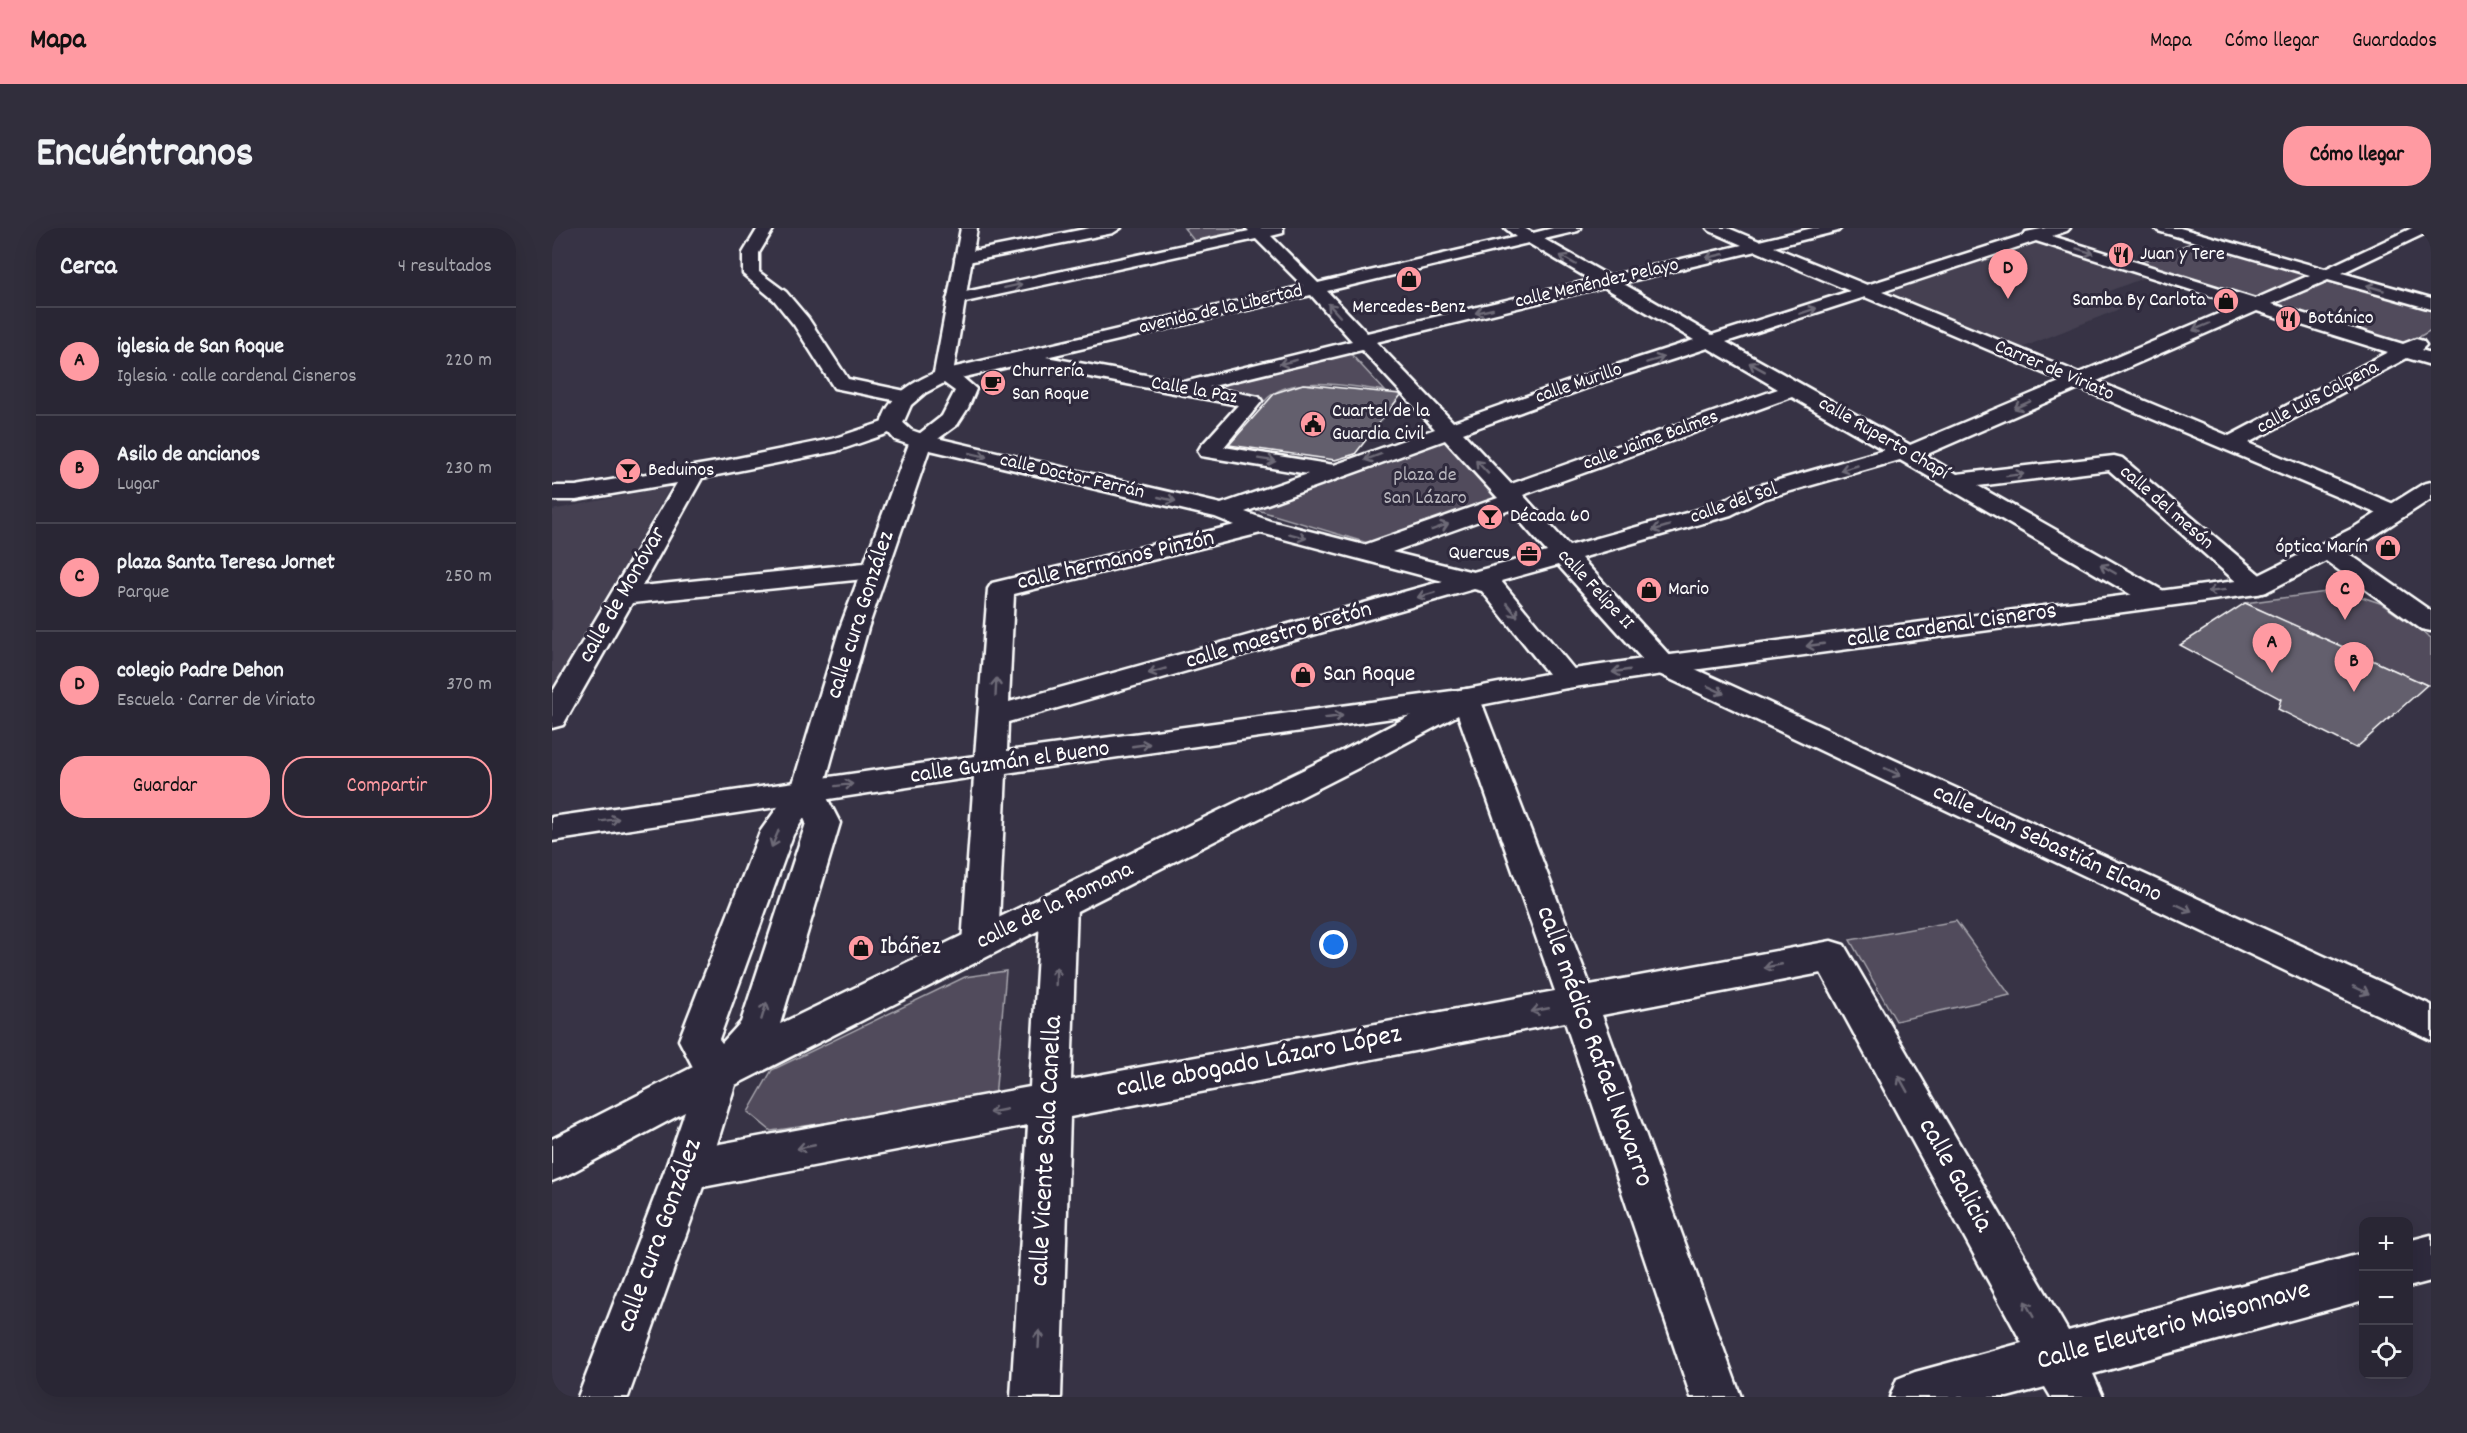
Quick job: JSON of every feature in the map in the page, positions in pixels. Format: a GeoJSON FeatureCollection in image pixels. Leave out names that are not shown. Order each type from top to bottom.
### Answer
{"type":"FeatureCollection","features":[{"type":"Feature","properties":{"kind":"street"},"geometry":{"type":"LineString","coordinates":[[766,228],[752,253],[751,274],[780,296],[802,322],[841,384],[908,397]]}},
{"type":"Feature","properties":{"kind":"street"},"geometry":{"type":"LineString","coordinates":[[552,493],[576,493],[694,473],[837,444],[892,424],[903,435],[921,441],[948,423],[959,409],[966,389],[954,380],[943,376],[969,228]]}},
{"type":"Feature","properties":{"kind":"street"},"geometry":{"type":"LineString","coordinates":[[963,258],[1113,228]]}},
{"type":"Feature","properties":{"kind":"street"},"geometry":{"type":"LineString","coordinates":[[956,299],[1256,231],[1285,228]]}},
{"type":"Feature","properties":{"kind":"street","name":"calle Ruperto Chapí"},"geometry":{"type":"LineString","coordinates":[[1513,228],[2158,598]]}},
{"type":"Feature","properties":{"kind":"street","name":"avenida de la Libertad"},"geometry":{"type":"LineString","coordinates":[[892,424],[892,414],[908,397],[920,386],[943,376],[1573,228]]}},
{"type":"Feature","properties":{"kind":"street","name":"Carrer de Viriato"},"geometry":{"type":"LineString","coordinates":[[1715,228],[2393,513]]}},
{"type":"Feature","properties":{"kind":"street","name":"calle Menéndez Pelayo"},"geometry":{"type":"LineString","coordinates":[[1176,389],[1833,228]]}},
{"type":"Feature","properties":{"kind":"street"},"geometry":{"type":"LineString","coordinates":[[2009,228],[2431,359]]}},
{"type":"Feature","properties":{"kind":"street","name":"calle Murillo"},"geometry":{"type":"LineString","coordinates":[[1223,512],[1599,377],[2062,228]]}},
{"type":"Feature","properties":{"kind":"street"},"geometry":{"type":"LineString","coordinates":[[2163,228],[2431,304]]}},
{"type":"Feature","properties":{"kind":"street"},"geometry":{"type":"LineString","coordinates":[[2166,249],[2221,228]]}},
{"type":"Feature","properties":{"kind":"street","name":"calle del Sol"},"geometry":{"type":"LineString","coordinates":[[1563,556],[1723,510],[1755,494],[1907,453],[2327,274],[2425,228]]}},
{"type":"Feature","properties":{"kind":"street","name":"calle Felipe II"},"geometry":{"type":"LineString","coordinates":[[1256,231],[1314,288],[1448,430],[1663,665]]}},
{"type":"Feature","properties":{"kind":"street"},"geometry":{"type":"LineString","coordinates":[[2126,264],[2146,256]]}},
{"type":"Feature","properties":{"kind":"street","name":"calle Luis Calpena"},"geometry":{"type":"LineString","coordinates":[[2230,444],[2431,337]]}},
{"type":"Feature","properties":{"kind":"street","name":"Calle la Paz"},"geometry":{"type":"LineString","coordinates":[[1017,358],[1176,389],[1252,401],[1209,451],[1335,471]]}},
{"type":"Feature","properties":{"kind":"street","name":"calle Jaime Balmes"},"geometry":{"type":"LineString","coordinates":[[1365,553],[1796,389]]}},
{"type":"Feature","properties":{"kind":"street","name":"calle Doctor Ferrán"},"geometry":{"type":"LineString","coordinates":[[921,441],[1223,512],[1261,526],[1476,581]]}},
{"type":"Feature","properties":{"kind":"street","name":"calle cura González"},"geometry":{"type":"LineString","coordinates":[[718,1074],[699,1040],[777,832],[807,790],[854,628],[921,441]]}},
{"type":"Feature","properties":{"kind":"street","name":"calle del mesón"},"geometry":{"type":"LineString","coordinates":[[1957,482],[2114,463],[2257,586]]}},
{"type":"Feature","properties":{"kind":"street","name":"calle de Monóvar"},"geometry":{"type":"LineString","coordinates":[[552,717],[694,473]]}},
{"type":"Feature","properties":{"kind":"street","name":"calle cardenal Cisneros"},"geometry":{"type":"LineString","coordinates":[[1567,679],[2257,586],[2329,552],[2431,489]]}},
{"type":"Feature","properties":{"kind":"street","name":"calle hermanos Pinzón"},"geometry":{"type":"LineString","coordinates":[[980,944],[1001,589],[1261,526]]}},
{"type":"Feature","properties":{"kind":"street"},"geometry":{"type":"LineString","coordinates":[[2329,552],[2431,622]]}},
{"type":"Feature","properties":{"kind":"street","name":"calle maestro Bretón"},"geometry":{"type":"LineString","coordinates":[[994,716],[1563,556]]}},
{"type":"Feature","properties":{"kind":"street"},"geometry":{"type":"LineString","coordinates":[[623,596],[874,570]]}},
{"type":"Feature","properties":{"kind":"street"},"geometry":{"type":"LineString","coordinates":[[1476,581],[1491,585],[1567,679]]}},
{"type":"Feature","properties":{"kind":"street","name":"calle Juan Sebastián Elcano"},"geometry":{"type":"LineString","coordinates":[[1663,665],[2431,1023]]}},
{"type":"Feature","properties":{"kind":"street","name":"calle de la Romana"},"geometry":{"type":"LineString","coordinates":[[552,1161],[718,1074],[1356,757],[1467,698],[1567,679]]}},
{"type":"Feature","properties":{"kind":"street","name":"calle Guzmán el Bueno"},"geometry":{"type":"LineString","coordinates":[[552,829],[807,790],[1467,698]]}},
{"type":"Feature","properties":{"kind":"street","name":"calle médico Rafael Navarro"},"geometry":{"type":"LineString","coordinates":[[1467,698],[1578,1003],[1716,1397]]}},
{"type":"Feature","properties":{"kind":"street","name":"calle cura González"},"geometry":{"type":"LineString","coordinates":[[603,1397],[687,1170],[718,1074],[758,1031],[823,823],[807,790]]}},
{"type":"Feature","properties":{"kind":"street","name":"calle Vicente Sala Canella"},"geometry":{"type":"LineString","coordinates":[[1035,1397],[1059,904]]}},
{"type":"Feature","properties":{"kind":"street","name":"calle abogado Lázaro López"},"geometry":{"type":"LineString","coordinates":[[687,1170],[1831,956]]}},
{"type":"Feature","properties":{"kind":"street","name":"calle Galicia"},"geometry":{"type":"LineString","coordinates":[[1831,956],[2067,1378]]}},
{"type":"Feature","properties":{"kind":"street"},"geometry":{"type":"LineString","coordinates":[[2413,1263],[2431,1258]]}},
{"type":"Feature","properties":{"kind":"street","name":"Calle Eleuterio Maisonnave"},"geometry":{"type":"LineString","coordinates":[[1915,1397],[2067,1378],[2359,1278]]}},
{"type":"Feature","properties":{"kind":"shaded area"},"geometry":{"type":"Polygon","coordinates":[[[2035,243],[2045,243],[2149,276],[2101,294],[2132,304],[2019,349],[1888,294],[1888,292],[2035,243]]]}},
{"type":"Feature","properties":{"kind":"shaded area"},"geometry":{"type":"Polygon","coordinates":[[[671,486],[552,688],[552,510],[671,486]]]}},
{"type":"Feature","properties":{"kind":"green space"},"geometry":{"type":"Polygon","coordinates":[[[1184,228],[1236,228],[1241,233],[1196,243],[1184,228]]]}},
{"type":"Feature","properties":{"kind":"green space"},"geometry":{"type":"Polygon","coordinates":[[[2198,240],[2431,307],[2431,330],[2402,347],[2136,264],[2198,240]]]}},
{"type":"Feature","properties":{"kind":"green space"},"geometry":{"type":"Polygon","coordinates":[[[1350,353],[1385,391],[1338,385],[1305,384],[1276,392],[1265,401],[1216,391],[1213,385],[1350,353]]]}},
{"type":"Feature","properties":{"kind":"green space","name":"plaza de San Lázaro"},"geometry":{"type":"Polygon","coordinates":[[[1444,441],[1500,501],[1371,544],[1254,509],[1444,441]]]}},
{"type":"Feature","properties":{"kind":"green space"},"geometry":{"type":"Polygon","coordinates":[[[2341,590],[2380,603],[2431,638],[2431,685],[2245,603],[2341,590]]]}},
{"type":"Feature","properties":{"kind":"green space"},"geometry":{"type":"Polygon","coordinates":[[[1956,921],[2010,995],[1896,1021],[1850,940],[1956,921]]]}},
{"type":"Feature","properties":{"kind":"green space"},"geometry":{"type":"Polygon","coordinates":[[[1006,971],[995,1098],[771,1131],[748,1112],[772,1070],[965,977],[1006,971]]]}},
{"type":"Feature","properties":{"kind":"building","name":"Cuartel de la Guardia Civil"},"geometry":{"type":"Polygon","coordinates":[[[1303,384],[1401,395],[1355,454],[1335,460],[1229,445],[1275,393],[1303,384]]]}},
{"type":"Feature","properties":{"kind":"building"},"geometry":{"type":"Polygon","coordinates":[[[2245,603],[2427,685],[2356,748],[2278,709],[2281,699],[2180,645],[2245,603]]]}},
{"type":"Feature","properties":{"kind":"place","name":"Juan y Tere"},"geometry":{"type":"Point","coordinates":[2121,255]}},
{"type":"Feature","properties":{"kind":"place","name":"Mercedes-Benz"},"geometry":{"type":"Point","coordinates":[1409,279]}},
{"type":"Feature","properties":{"kind":"place","name":"colegio Padre Dehon"},"geometry":{"type":"Point","coordinates":[2008,299]}},
{"type":"Feature","properties":{"kind":"place","name":"Samba By Carlota"},"geometry":{"type":"Point","coordinates":[2226,301]}},
{"type":"Feature","properties":{"kind":"place","name":"Botánico"},"geometry":{"type":"Point","coordinates":[2288,319]}},
{"type":"Feature","properties":{"kind":"place","name":"Churrería San Roque"},"geometry":{"type":"Point","coordinates":[993,383]}},
{"type":"Feature","properties":{"kind":"place","name":"Cuartel de la Guardia Civil"},"geometry":{"type":"Point","coordinates":[1313,424]}},
{"type":"Feature","properties":{"kind":"place","name":"Beduinos"},"geometry":{"type":"Point","coordinates":[628,471]}},
{"type":"Feature","properties":{"kind":"place","name":"Década 60"},"geometry":{"type":"Point","coordinates":[1490,517]}},
{"type":"Feature","properties":{"kind":"place","name":"óptica Marín"},"geometry":{"type":"Point","coordinates":[2388,548]}},
{"type":"Feature","properties":{"kind":"place","name":"Quercus"},"geometry":{"type":"Point","coordinates":[1529,554]}},
{"type":"Feature","properties":{"kind":"place","name":"Mario"},"geometry":{"type":"Point","coordinates":[1649,590]}},
{"type":"Feature","properties":{"kind":"place","name":"plaza Santa Teresa Jornet"},"geometry":{"type":"Point","coordinates":[2345,620]}},
{"type":"Feature","properties":{"kind":"place","name":"iglesia de San Roque"},"geometry":{"type":"Point","coordinates":[2272,673]}},
{"type":"Feature","properties":{"kind":"place","name":"San Roque"},"geometry":{"type":"Point","coordinates":[1303,675]}},
{"type":"Feature","properties":{"kind":"place","name":"Asilo de ancianos"},"geometry":{"type":"Point","coordinates":[2354,692]}},
{"type":"Feature","properties":{"kind":"place","name":"Ibáñez"},"geometry":{"type":"Point","coordinates":[861,948]}}]}
